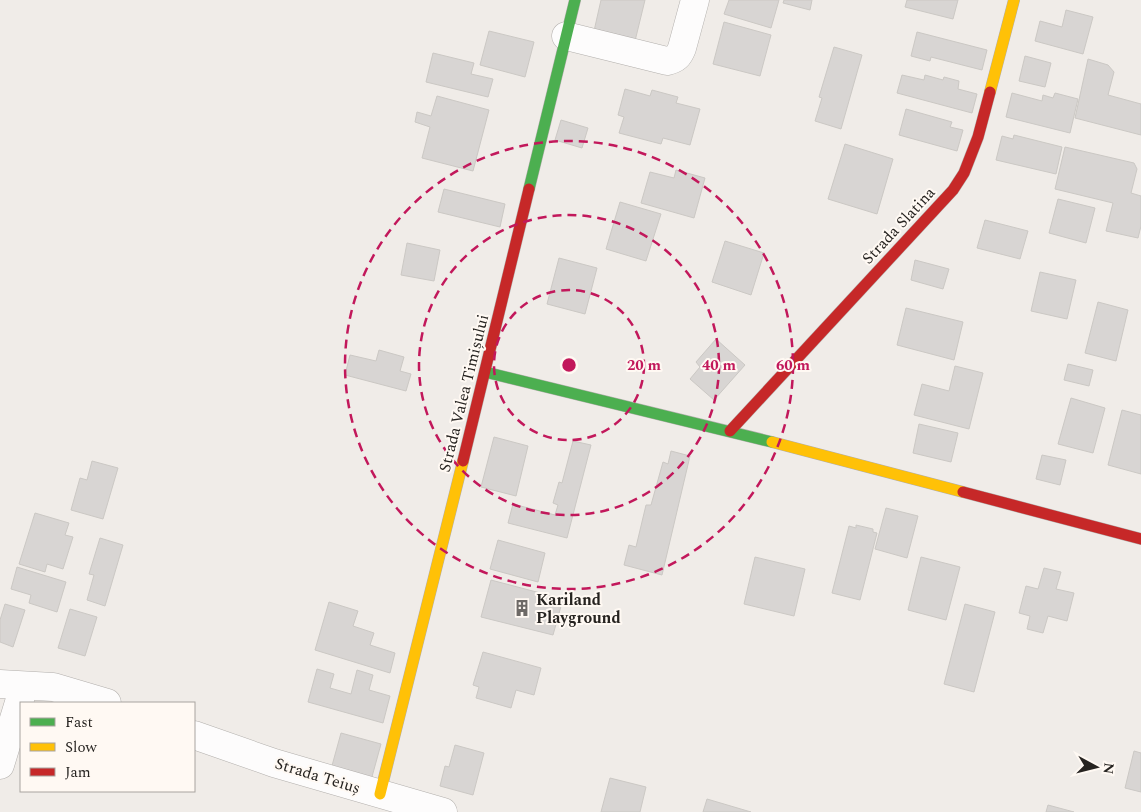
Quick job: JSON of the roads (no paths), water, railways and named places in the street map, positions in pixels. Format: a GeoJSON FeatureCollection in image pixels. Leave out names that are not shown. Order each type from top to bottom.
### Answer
{"type":"FeatureCollection","features":[{"type":"Feature","properties":{"kind":"street","name":"Strada Valea Timișului"},"geometry":{"type":"LineString","coordinates":[[380,794],[575,0]]}},
{"type":"Feature","properties":{"kind":"street"},"geometry":{"type":"LineString","coordinates":[[566,36],[667,61],[675,59],[680,54],[695,0]]}},
{"type":"Feature","properties":{"kind":"street","name":"Strada Slatina"},"geometry":{"type":"LineString","coordinates":[[730,430],[953,190],[972,156],[1014,0]]}},
{"type":"Feature","properties":{"kind":"street"},"geometry":{"type":"LineString","coordinates":[[485,372],[730,430],[1141,539]]}},
{"type":"Feature","properties":{"kind":"street"},"geometry":{"type":"LineString","coordinates":[[0,765],[12,685],[53,687],[103,702]]}},
{"type":"Feature","properties":{"kind":"street","name":"Strada Teiuș"},"geometry":{"type":"LineString","coordinates":[[195,735],[274,763],[443,812]]}},
{"type":"Feature","properties":{"kind":"place","name":"Kariland Playground"},"geometry":{"type":"Point","coordinates":[522,608]}}]}
